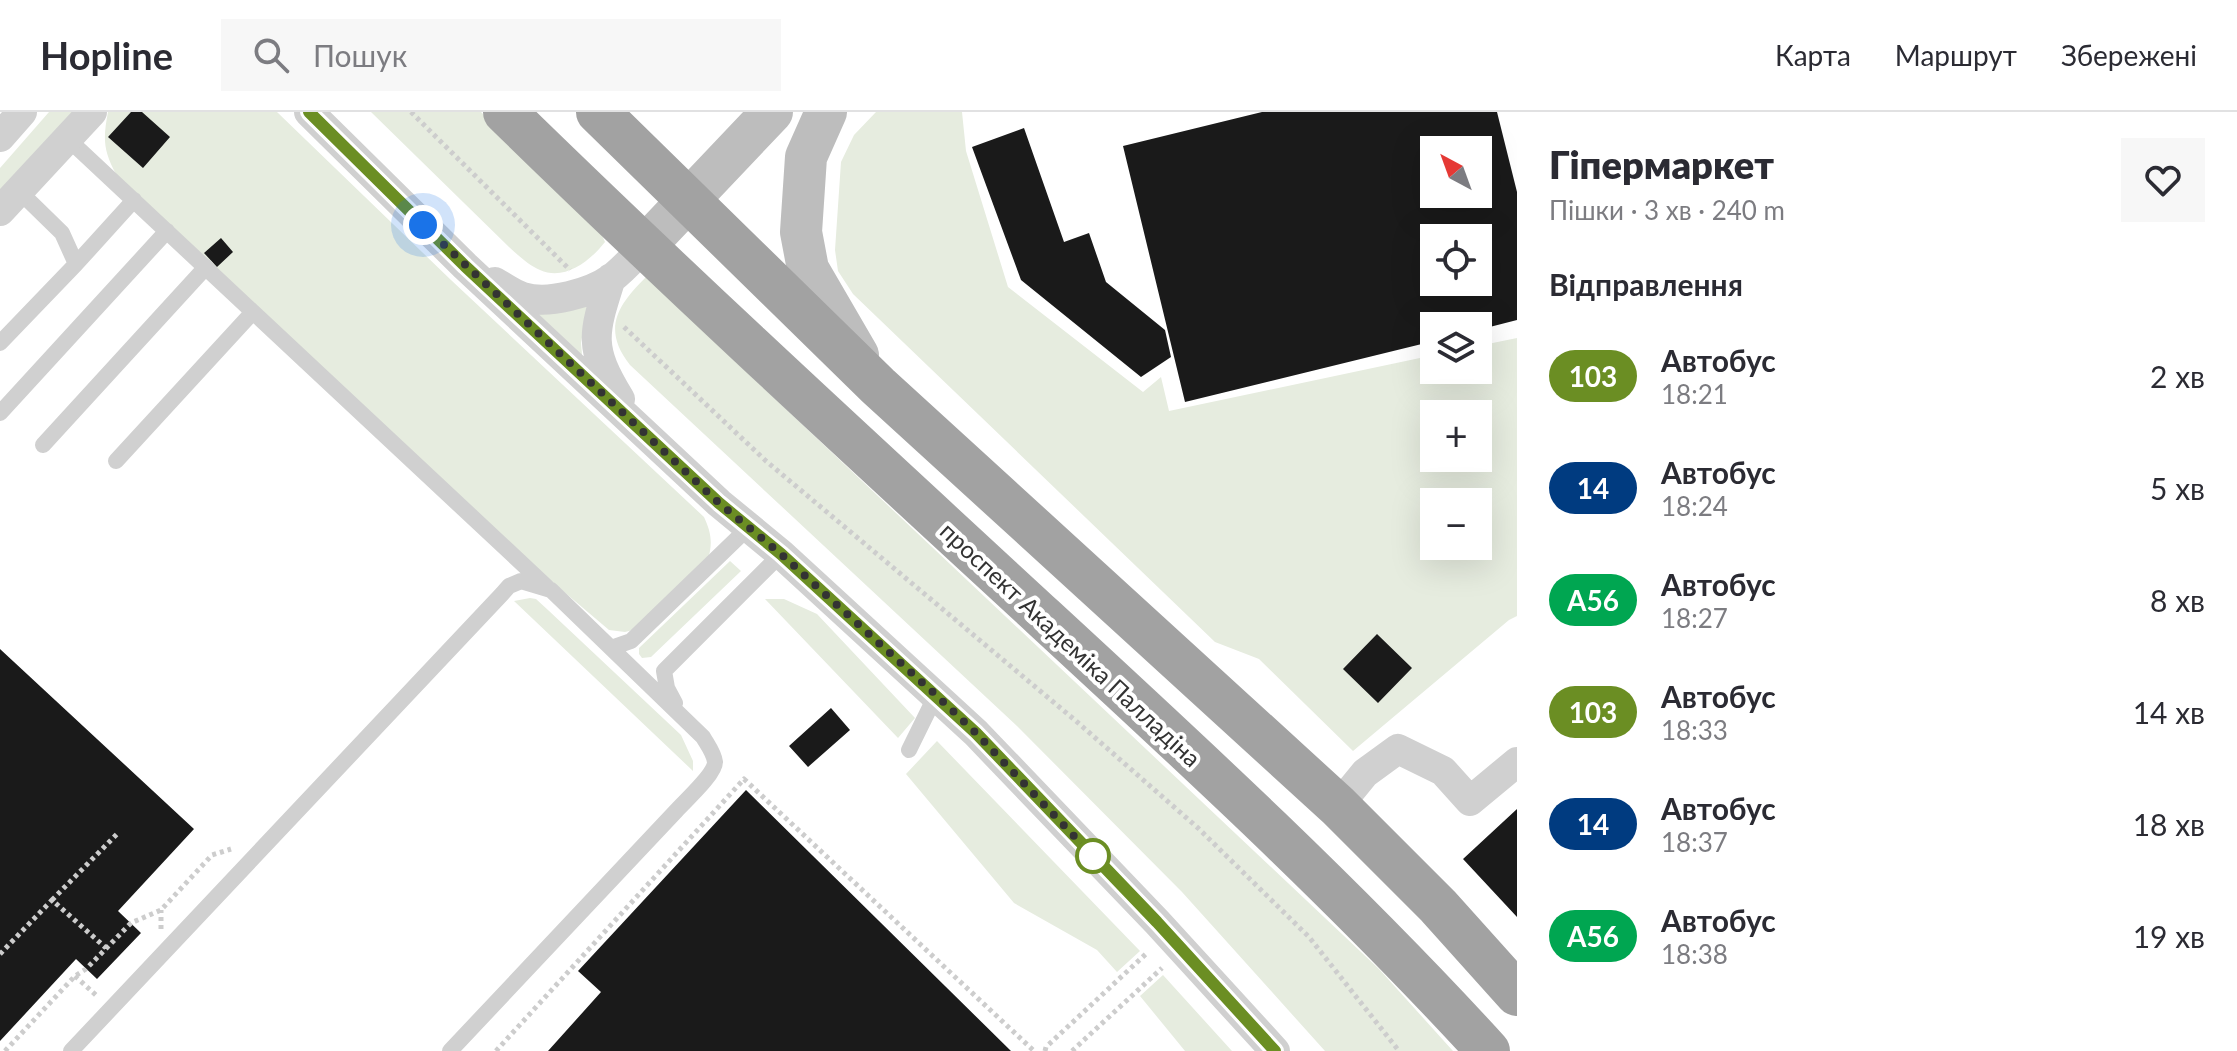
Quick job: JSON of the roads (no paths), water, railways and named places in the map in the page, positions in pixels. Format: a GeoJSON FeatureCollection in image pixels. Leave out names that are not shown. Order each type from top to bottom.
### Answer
{"type":"FeatureCollection","features":[{"type":"Feature","properties":{"kind":"highway","name":"проспект Академіка Палладіна"},"geometry":{"type":"LineString","coordinates":[[505,112],[644,247],[1299,856],[1488,1051]]}},
{"type":"Feature","properties":{"kind":"highway"},"geometry":{"type":"LineString","coordinates":[[598,112],[878,386],[1338,806],[1438,906],[1517,994]]}},
{"type":"Feature","properties":{"kind":"main road"},"geometry":{"type":"LineString","coordinates":[[644,247],[772,112]]}},
{"type":"Feature","properties":{"kind":"main road"},"geometry":{"type":"LineString","coordinates":[[826,112],[806,157],[801,232],[805,257],[814,280],[878,386]]}},
{"type":"Feature","properties":{"kind":"street"},"geometry":{"type":"LineString","coordinates":[[0,137],[22,112]]}},
{"type":"Feature","properties":{"kind":"street"},"geometry":{"type":"LineString","coordinates":[[9,201],[92,112]]}},
{"type":"Feature","properties":{"kind":"street"},"geometry":{"type":"LineString","coordinates":[[309,112],[465,266],[719,503],[781,554],[936,695],[1147,912],[1275,1051]]}},
{"type":"Feature","properties":{"kind":"street"},"geometry":{"type":"LineString","coordinates":[[465,266],[524,297],[564,298],[601,291],[644,247]]}},
{"type":"Feature","properties":{"kind":"street"},"geometry":{"type":"LineString","coordinates":[[601,291],[596,339],[598,356],[604,374],[635,424]]}},
{"type":"Feature","properties":{"kind":"street"},"geometry":{"type":"LineString","coordinates":[[1338,806],[1365,773],[1398,749],[1443,771],[1470,801],[1517,762]]}},
{"type":"Feature","properties":{"kind":"lane"},"geometry":{"type":"LineString","coordinates":[[68,139],[551,590],[681,715],[710,748],[715,763],[712,772],[450,1051]]}},
{"type":"Feature","properties":{"kind":"lane"},"geometry":{"type":"LineString","coordinates":[[0,343],[134,200]]}},
{"type":"Feature","properties":{"kind":"lane"},"geometry":{"type":"LineString","coordinates":[[9,201],[62,233],[76,264]]}},
{"type":"Feature","properties":{"kind":"lane"},"geometry":{"type":"LineString","coordinates":[[0,413],[167,231]]}},
{"type":"Feature","properties":{"kind":"lane"},"geometry":{"type":"LineString","coordinates":[[43,445],[206,267]]}},
{"type":"Feature","properties":{"kind":"lane"},"geometry":{"type":"LineString","coordinates":[[116,461],[253,312]]}},
{"type":"Feature","properties":{"kind":"lane"},"geometry":{"type":"LineString","coordinates":[[611,648],[631,641],[749,527]]}},
{"type":"Feature","properties":{"kind":"lane"},"geometry":{"type":"LineString","coordinates":[[681,715],[667,688],[664,671],[781,554]]}},
{"type":"Feature","properties":{"kind":"lane"},"geometry":{"type":"LineString","coordinates":[[71,1051],[509,586],[521,581],[551,590]]}},
{"type":"Feature","properties":{"kind":"lane"},"geometry":{"type":"LineString","coordinates":[[909,750],[936,695]]}}]}
